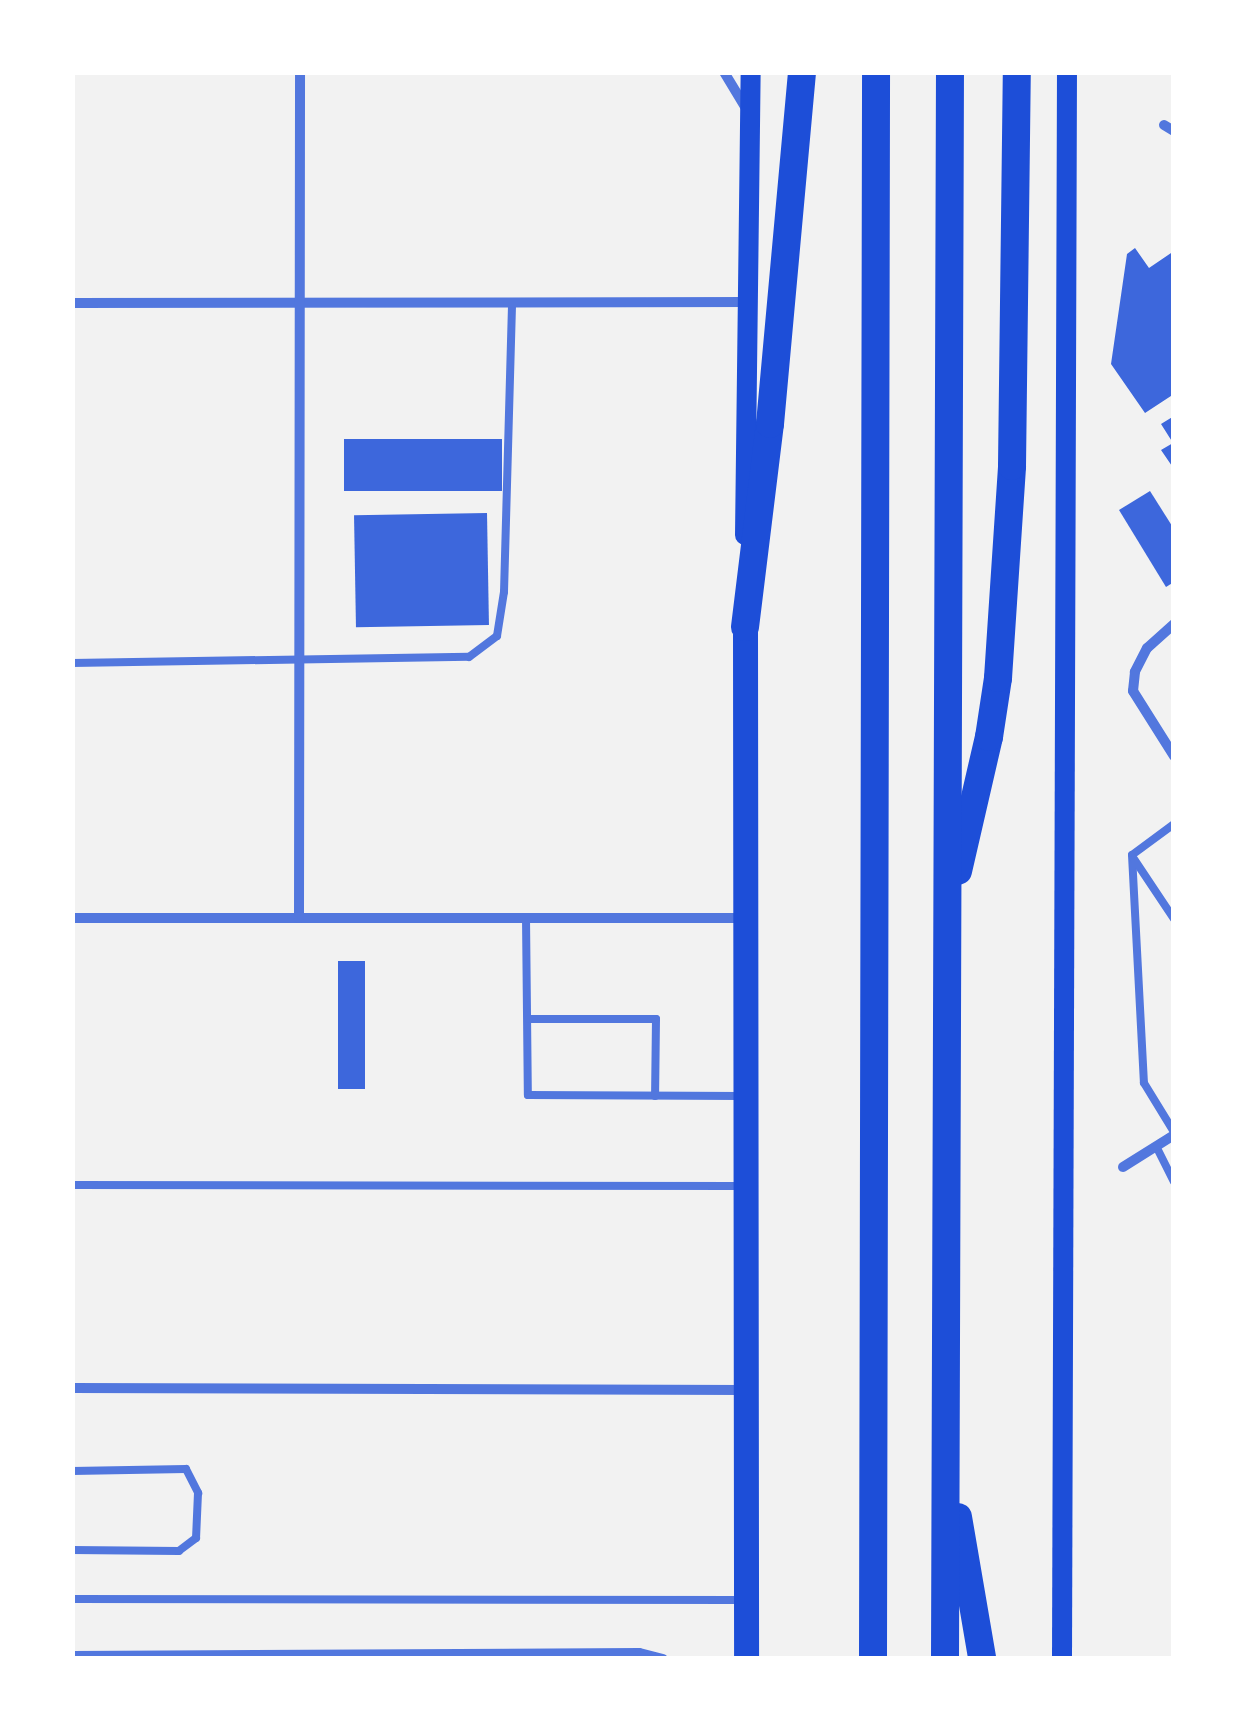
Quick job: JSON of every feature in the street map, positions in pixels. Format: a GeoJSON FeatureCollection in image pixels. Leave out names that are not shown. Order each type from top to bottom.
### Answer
{"type":"FeatureCollection","features":[{"type":"Feature","properties":{"kind":"highway"},"geometry":{"type":"LineString","coordinates":[[746,626],[770,424],[802,72]]}},
{"type":"Feature","properties":{"kind":"highway"},"geometry":{"type":"LineString","coordinates":[[873,1658],[876,72]]}},
{"type":"Feature","properties":{"kind":"highway"},"geometry":{"type":"LineString","coordinates":[[945,1658],[950,72]]}},
{"type":"Feature","properties":{"kind":"highway"},"geometry":{"type":"LineString","coordinates":[[947,916],[989,737],[998,678],[1012,466],[1017,72]]}},
{"type":"Feature","properties":{"kind":"highway"},"geometry":{"type":"LineString","coordinates":[[945,1452],[982,1658]]}},
{"type":"Feature","properties":{"kind":"main road"},"geometry":{"type":"LineString","coordinates":[[746,1658],[744,918],[751,72]]}},
{"type":"Feature","properties":{"kind":"main road"},"geometry":{"type":"LineString","coordinates":[[1062,1658],[1066,72]]}},
{"type":"Feature","properties":{"kind":"street"},"geometry":{"type":"LineString","coordinates":[[298,918],[300,72]]}},
{"type":"Feature","properties":{"kind":"street"},"geometry":{"type":"LineString","coordinates":[[724,72],[752,120]]}},
{"type":"Feature","properties":{"kind":"street"},"geometry":{"type":"LineString","coordinates":[[72,303],[750,302]]}},
{"type":"Feature","properties":{"kind":"street"},"geometry":{"type":"LineString","coordinates":[[1174,624],[1147,648],[1135,672],[1133,691],[1174,756]]}},
{"type":"Feature","properties":{"kind":"street"},"geometry":{"type":"LineString","coordinates":[[72,918],[744,918]]}},
{"type":"Feature","properties":{"kind":"street"},"geometry":{"type":"LineString","coordinates":[[1124,1167],[1174,1133]]}},
{"type":"Feature","properties":{"kind":"street"},"geometry":{"type":"LineString","coordinates":[[72,1388],[744,1390]]}},
{"type":"Feature","properties":{"kind":"lane"},"geometry":{"type":"LineString","coordinates":[[72,663],[469,658],[497,636],[504,592],[512,304]]}},
{"type":"Feature","properties":{"kind":"lane"},"geometry":{"type":"LineString","coordinates":[[1132,855],[1174,824]]}},
{"type":"Feature","properties":{"kind":"lane"},"geometry":{"type":"LineString","coordinates":[[1132,855],[1174,919]]}},
{"type":"Feature","properties":{"kind":"lane"},"geometry":{"type":"LineString","coordinates":[[1132,855],[1144,1083],[1174,1133]]}},
{"type":"Feature","properties":{"kind":"lane"},"geometry":{"type":"LineString","coordinates":[[526,918],[528,1095],[745,1096]]}},
{"type":"Feature","properties":{"kind":"lane"},"geometry":{"type":"LineString","coordinates":[[528,1019],[656,1019],[655,1096]]}},
{"type":"Feature","properties":{"kind":"lane"},"geometry":{"type":"LineString","coordinates":[[1156,1146],[1174,1182]]}},
{"type":"Feature","properties":{"kind":"lane"},"geometry":{"type":"LineString","coordinates":[[72,1185],[746,1186]]}},
{"type":"Feature","properties":{"kind":"lane"},"geometry":{"type":"LineString","coordinates":[[72,1470],[186,1469],[198,1494],[196,1538],[179,1551],[72,1550]]}},
{"type":"Feature","properties":{"kind":"lane"},"geometry":{"type":"LineString","coordinates":[[72,1600],[745,1600]]}},
{"type":"Feature","properties":{"kind":"lane"},"geometry":{"type":"LineString","coordinates":[[72,1655],[639,1652],[663,1658]]}},
{"type":"Feature","properties":{"kind":"building"},"geometry":{"type":"Polygon","coordinates":[[[1135,248],[1149,268],[1174,251],[1174,394],[1145,413],[1111,364],[1127,254],[1135,248]]]}},
{"type":"Feature","properties":{"kind":"building"},"geometry":{"type":"Polygon","coordinates":[[[1174,416],[1174,469],[1161,450],[1173,443],[1161,424],[1174,416]]]}},
{"type":"Feature","properties":{"kind":"building"},"geometry":{"type":"Polygon","coordinates":[[[344,439],[502,439],[502,491],[344,491],[344,439]]]}},
{"type":"Feature","properties":{"kind":"building"},"geometry":{"type":"Polygon","coordinates":[[[1150,491],[1174,529],[1174,582],[1166,587],[1119,510],[1150,491]]]}},
{"type":"Feature","properties":{"kind":"building"},"geometry":{"type":"Polygon","coordinates":[[[487,513],[489,625],[356,627],[354,515],[487,513]]]}},
{"type":"Feature","properties":{"kind":"building"},"geometry":{"type":"Polygon","coordinates":[[[338,961],[365,961],[365,1089],[338,1089],[338,961]]]}}]}
